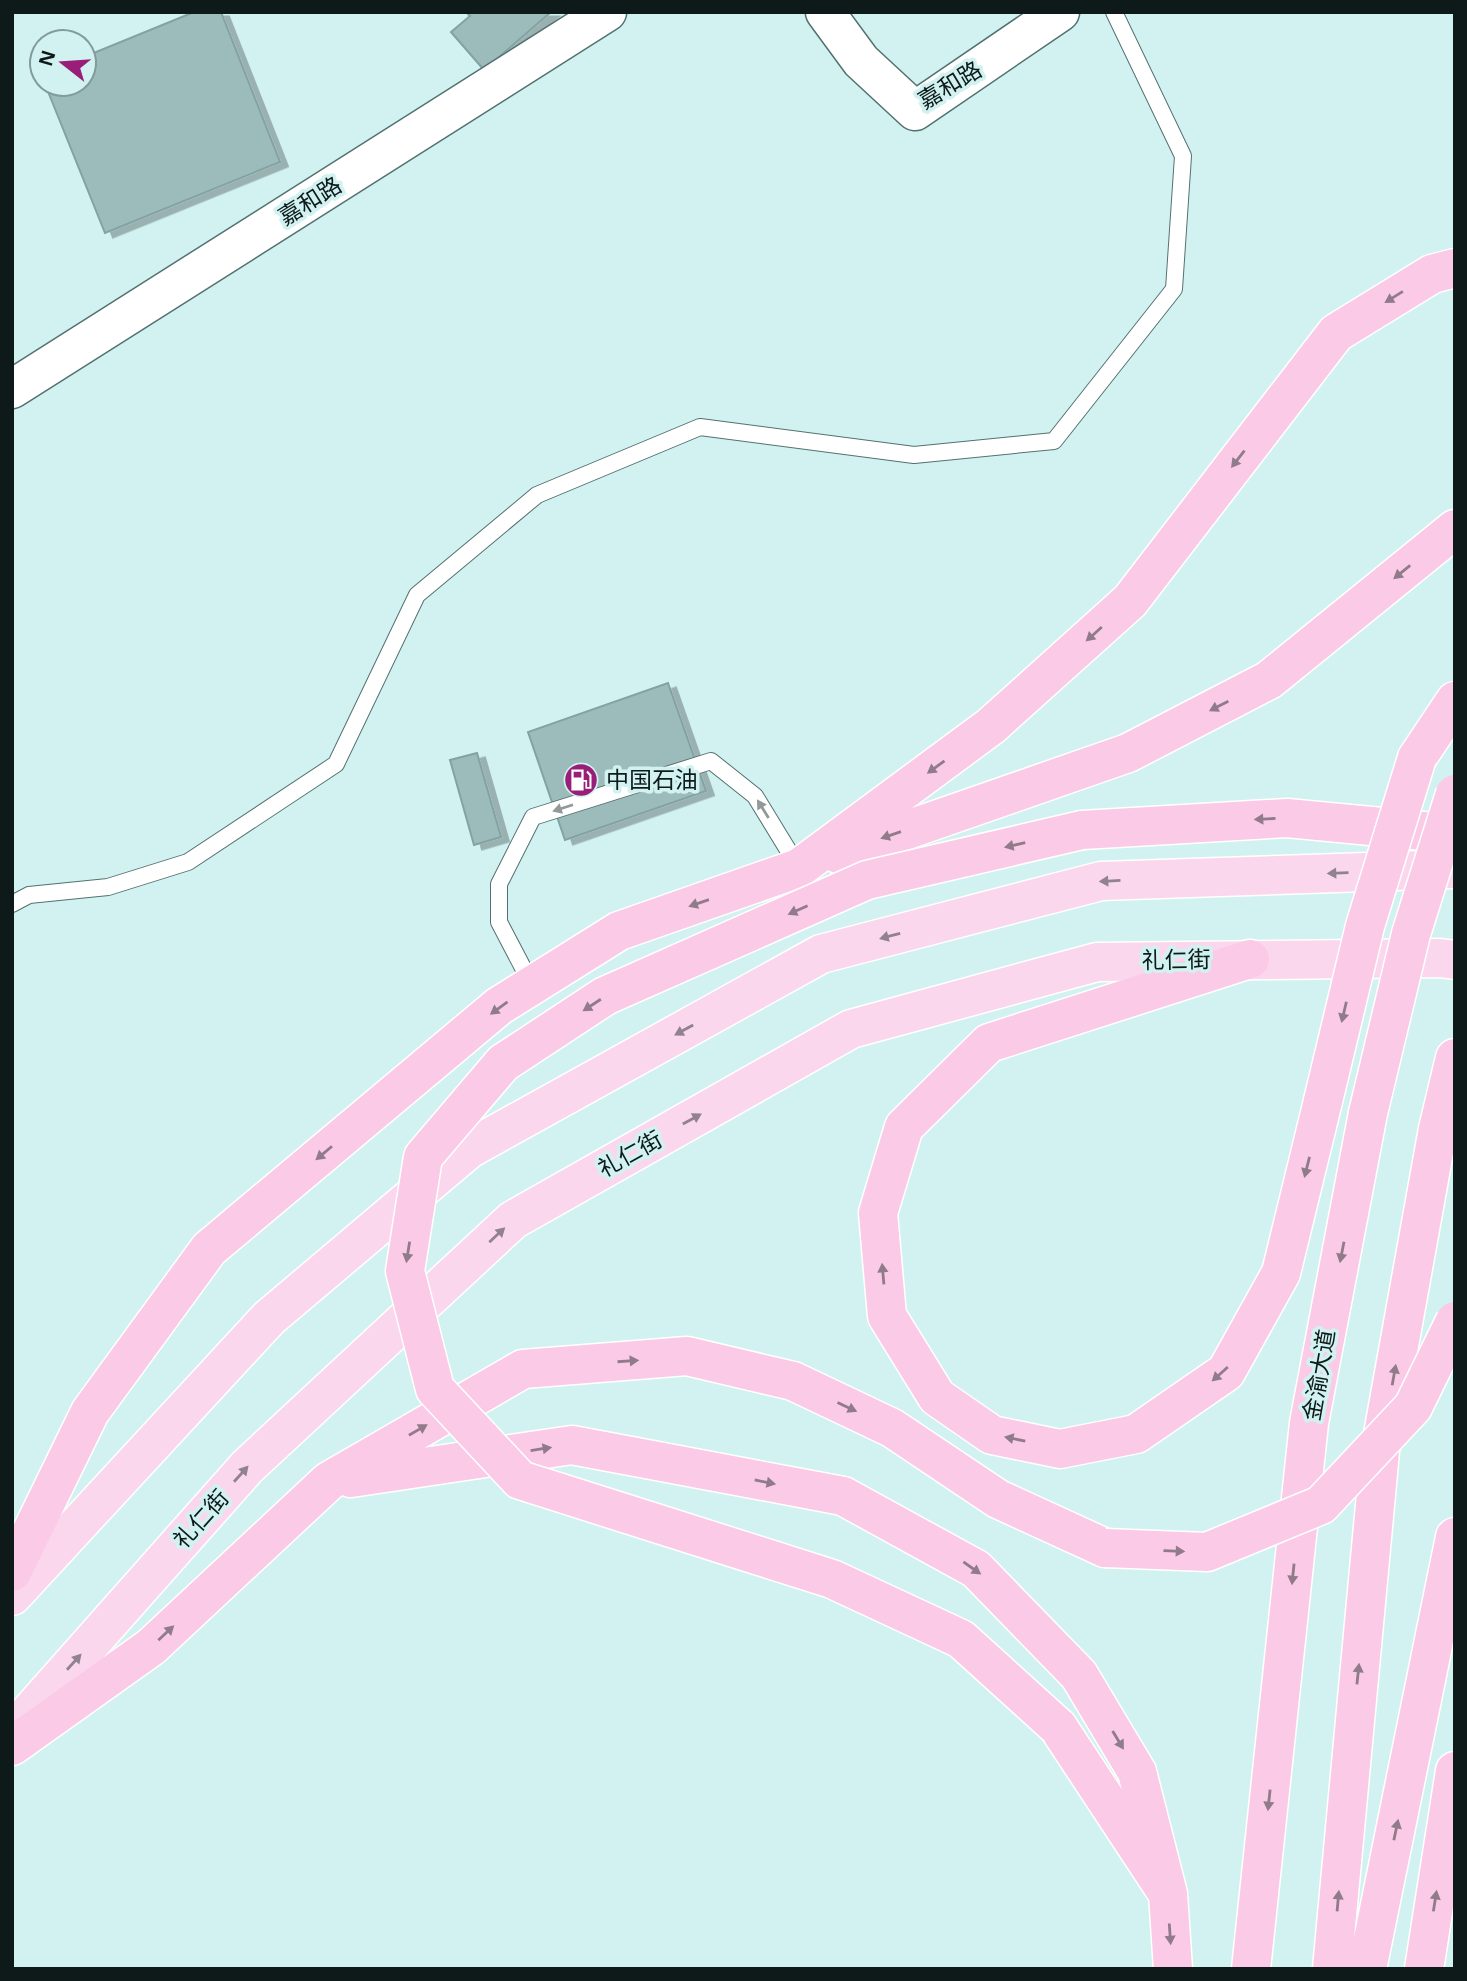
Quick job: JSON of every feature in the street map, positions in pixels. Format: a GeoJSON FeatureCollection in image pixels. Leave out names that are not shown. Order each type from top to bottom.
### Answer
{"type":"FeatureCollection","features":[{"type":"Feature","properties":{"kind":"highway"},"geometry":{"type":"LineString","coordinates":[[799,867],[991,726],[1130,601],[1336,333],[1432,274],[1455,268]]}},
{"type":"Feature","properties":{"kind":"highway"},"geometry":{"type":"LineString","coordinates":[[12,1572],[90,1412],[209,1249],[499,1006],[619,931],[1128,753],[1269,680],[1455,529]]}},
{"type":"Feature","properties":{"kind":"highway"},"geometry":{"type":"LineString","coordinates":[[1250,959],[989,1043],[904,1127],[878,1213],[887,1316],[937,1397],[992,1435],[1060,1449],[1136,1434],[1226,1372],[1280,1273],[1365,926],[1416,758],[1455,701]]}},
{"type":"Feature","properties":{"kind":"highway","name":"金渝大道"},"geometry":{"type":"LineString","coordinates":[[1251,1969],[1309,1423],[1368,1113],[1411,934],[1455,793]]}},
{"type":"Feature","properties":{"kind":"highway"},"geometry":{"type":"LineString","coordinates":[[1168,1894],[1058,1727],[961,1639],[832,1579],[520,1480],[435,1389],[405,1271],[423,1157],[503,1063],[605,996],[867,880],[1082,830],[1287,818],[1455,834]]}},
{"type":"Feature","properties":{"kind":"highway"},"geometry":{"type":"LineString","coordinates":[[1332,1969],[1380,1451],[1438,1129],[1455,1058]]}},
{"type":"Feature","properties":{"kind":"highway"},"geometry":{"type":"LineString","coordinates":[[12,1746],[151,1647],[328,1481],[523,1369],[687,1356],[793,1381],[892,1427],[998,1499],[1105,1548],[1207,1552],[1321,1505],[1413,1407],[1455,1321]]}},
{"type":"Feature","properties":{"kind":"highway"},"geometry":{"type":"LineString","coordinates":[[328,1481],[572,1445],[843,1496],[976,1569],[1079,1675],[1137,1772],[1168,1894],[1173,1969]]}},
{"type":"Feature","properties":{"kind":"highway"},"geometry":{"type":"LineString","coordinates":[[1367,1969],[1455,1536]]}},
{"type":"Feature","properties":{"kind":"highway"},"geometry":{"type":"LineString","coordinates":[[1424,1969],[1455,1771]]}},
{"type":"Feature","properties":{"kind":"main road"},"geometry":{"type":"LineString","coordinates":[[12,1596],[269,1318],[469,1149],[821,954],[1101,881],[1455,869]]}},
{"type":"Feature","properties":{"kind":"main road","name":"礼仁街"},"geometry":{"type":"LineString","coordinates":[[12,1732],[247,1467],[513,1220],[851,1029],[1097,961],[1447,959]]}},
{"type":"Feature","properties":{"kind":"street","name":"嘉和路"},"geometry":{"type":"LineString","coordinates":[[12,389],[607,12]]}},
{"type":"Feature","properties":{"kind":"street","name":"嘉和路"},"geometry":{"type":"LineString","coordinates":[[825,12],[861,61],[915,111],[1060,12]]}},
{"type":"Feature","properties":{"kind":"lane"},"geometry":{"type":"LineString","coordinates":[[12,904],[29,895],[108,887],[188,862],[336,764],[417,595],[537,495],[700,427],[914,455],[1054,441],[1174,289],[1183,156],[1114,12]]}},
{"type":"Feature","properties":{"kind":"lane"},"geometry":{"type":"LineString","coordinates":[[533,985],[499,922],[499,884],[533,817],[711,761],[755,796],[799,867]]}},
{"type":"Feature","properties":{"kind":"building"},"geometry":{"type":"Polygon","coordinates":[[[194,12],[221,12],[280,162],[105,233],[51,98],[98,98],[98,51],[194,12]]]}},
{"type":"Feature","properties":{"kind":"building"},"geometry":{"type":"Polygon","coordinates":[[[466,12],[551,12],[484,70],[451,32],[470,16],[466,12]]]}},
{"type":"Feature","properties":{"kind":"building"},"geometry":{"type":"Polygon","coordinates":[[[668,683],[706,791],[565,840],[528,732],[668,683]]]}},
{"type":"Feature","properties":{"kind":"building"},"geometry":{"type":"Polygon","coordinates":[[[477,753],[501,837],[474,845],[450,760],[477,753]]]}},
{"type":"Feature","properties":{"kind":"place","name":"中国石油"},"geometry":{"type":"Point","coordinates":[581,780]}}]}
